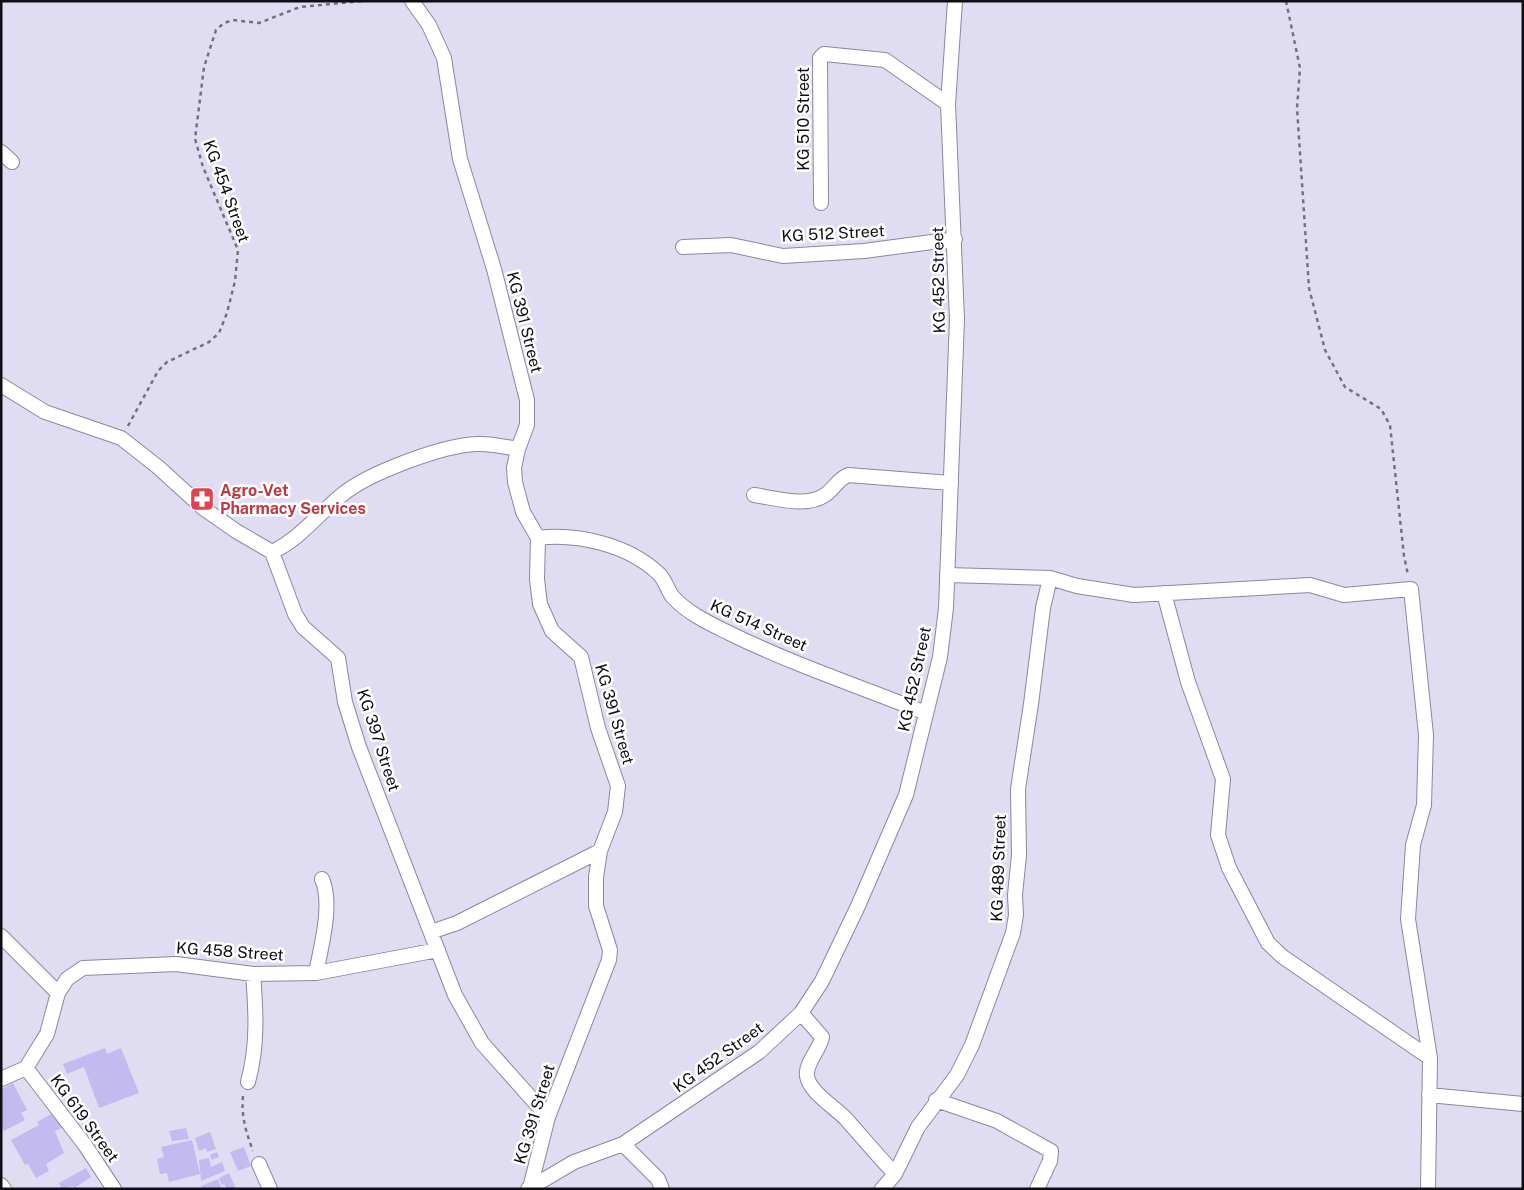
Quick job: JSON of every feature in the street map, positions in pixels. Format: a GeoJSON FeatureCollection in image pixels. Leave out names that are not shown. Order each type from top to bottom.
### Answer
{"type":"FeatureCollection","features":[{"type":"Feature","properties":{"kind":"street","name":"KG 391 Street"},"geometry":{"type":"LineString","coordinates":[[412,1],[429,25],[444,58],[460,159],[494,269],[527,400],[527,425],[518,449],[514,468],[515,482],[523,512],[538,538],[537,579],[540,604],[552,632],[581,657],[598,728],[618,786],[616,812],[600,851],[596,878],[596,906],[610,950],[609,960],[548,1117],[529,1188]]}},
{"type":"Feature","properties":{"kind":"street","name":"KG 452 Street"},"geometry":{"type":"LineString","coordinates":[[529,1188],[574,1162],[623,1144],[759,1052],[801,1013],[822,981],[854,915],[906,795],[940,656],[946,608],[957,319],[956,239],[948,104],[955,1]]}},
{"type":"Feature","properties":{"kind":"street","name":"KG 510 Street"},"geometry":{"type":"LineString","coordinates":[[821,203],[820,58],[824,54],[885,60],[948,104]]}},
{"type":"Feature","properties":{"kind":"street"},"geometry":{"type":"LineString","coordinates":[[1,152],[12,162]]}},
{"type":"Feature","properties":{"kind":"street","name":"KG 512 Street"},"geometry":{"type":"LineString","coordinates":[[683,247],[731,244],[783,256],[864,251],[956,239]]}},
{"type":"Feature","properties":{"kind":"street"},"geometry":{"type":"LineString","coordinates":[[1,385],[45,412],[122,438],[158,467],[203,508],[236,531],[272,552],[295,538],[319,513],[345,492],[378,474],[455,446],[478,443],[518,449]]}},
{"type":"Feature","properties":{"kind":"street"},"geometry":{"type":"LineString","coordinates":[[754,495],[803,501],[815,500],[826,494],[839,479],[848,475],[951,483]]}},
{"type":"Feature","properties":{"kind":"street","name":"KG 514 Street"},"geometry":{"type":"LineString","coordinates":[[538,538],[551,537],[586,540],[616,548],[639,560],[659,574],[670,593],[679,603],[699,618],[747,642],[926,714]]}},
{"type":"Feature","properties":{"kind":"street","name":"KG 397 Street"},"geometry":{"type":"LineString","coordinates":[[272,552],[295,614],[303,627],[338,658],[344,702],[455,995],[482,1043],[548,1117]]}},
{"type":"Feature","properties":{"kind":"street"},"geometry":{"type":"LineString","coordinates":[[947,575],[1050,578],[1077,586],[1134,595],[1310,585],[1344,595],[1412,589],[1426,735],[1424,805],[1413,844],[1408,919],[1430,1058],[1428,1189]]}},
{"type":"Feature","properties":{"kind":"street","name":"KG 489 Street"},"geometry":{"type":"LineString","coordinates":[[882,1189],[895,1174],[918,1127],[936,1100],[957,1075],[972,1045],[1013,933],[1016,915],[1015,895],[1019,855],[1018,789],[1031,704],[1042,608],[1050,578]]}},
{"type":"Feature","properties":{"kind":"street"},"geometry":{"type":"LineString","coordinates":[[1164,593],[1188,682],[1223,779],[1218,835],[1229,868],[1268,943],[1283,957],[1430,1058]]}},
{"type":"Feature","properties":{"kind":"street"},"geometry":{"type":"LineString","coordinates":[[431,932],[458,923],[600,851]]}},
{"type":"Feature","properties":{"kind":"street"},"geometry":{"type":"LineString","coordinates":[[316,973],[324,932],[326,889],[322,879]]}},
{"type":"Feature","properties":{"kind":"street"},"geometry":{"type":"LineString","coordinates":[[1,936],[58,993],[47,1034],[26,1068],[1,1079]]}},
{"type":"Feature","properties":{"kind":"street","name":"KG 458 Street"},"geometry":{"type":"LineString","coordinates":[[58,993],[67,979],[83,968],[176,964],[254,974],[316,973],[438,950]]}},
{"type":"Feature","properties":{"kind":"street"},"geometry":{"type":"LineString","coordinates":[[248,1082],[253,1062],[257,1030],[254,974]]}},
{"type":"Feature","properties":{"kind":"street"},"geometry":{"type":"LineString","coordinates":[[801,1013],[822,1037],[809,1066],[807,1076],[809,1081],[822,1098],[844,1117],[895,1174]]}},
{"type":"Feature","properties":{"kind":"street","name":"KG 619 Street"},"geometry":{"type":"LineString","coordinates":[[26,1068],[85,1145],[114,1189]]}},
{"type":"Feature","properties":{"kind":"street"},"geometry":{"type":"LineString","coordinates":[[1429,1095],[1523,1104]]}},
{"type":"Feature","properties":{"kind":"street"},"geometry":{"type":"LineString","coordinates":[[936,1100],[997,1121],[1051,1151],[1050,1160],[1036,1189]]}},
{"type":"Feature","properties":{"kind":"street"},"geometry":{"type":"LineString","coordinates":[[623,1144],[658,1179],[662,1189]]}},
{"type":"Feature","properties":{"kind":"street"},"geometry":{"type":"LineString","coordinates":[[259,1164],[270,1189]]}},
{"type":"Feature","properties":{"kind":"street"},"geometry":{"type":"LineString","coordinates":[[1,1185],[4,1189]]}},
{"type":"Feature","properties":{"kind":"path","name":"KG 454 Street"},"geometry":{"type":"LineString","coordinates":[[122,438],[158,371],[167,362],[209,342],[219,333],[228,313],[235,281],[238,250],[206,175],[195,139],[204,67],[216,30],[224,23],[233,20],[259,23],[300,7],[362,1]]}},
{"type":"Feature","properties":{"kind":"path"},"geometry":{"type":"LineString","coordinates":[[1286,1],[1300,68],[1297,108],[1309,288],[1325,350],[1345,387],[1381,409],[1390,425],[1404,556],[1412,589]]}},
{"type":"Feature","properties":{"kind":"path"},"geometry":{"type":"LineString","coordinates":[[248,1082],[243,1096],[242,1113],[245,1128],[259,1164]]}},
{"type":"Feature","properties":{"kind":"building"},"geometry":{"type":"Polygon","coordinates":[[[105,1048],[107,1054],[121,1048],[139,1093],[99,1108],[84,1067],[67,1074],[63,1064],[105,1048]]]}},
{"type":"Feature","properties":{"kind":"building"},"geometry":{"type":"Polygon","coordinates":[[[13,1083],[27,1110],[21,1113],[25,1120],[4,1131],[1,1126],[1,1089],[13,1083]]]}},
{"type":"Feature","properties":{"kind":"building"},"geometry":{"type":"Polygon","coordinates":[[[53,1113],[62,1128],[55,1131],[64,1153],[46,1164],[49,1171],[36,1178],[28,1164],[25,1165],[11,1140],[39,1125],[37,1122],[53,1113]]]}},
{"type":"Feature","properties":{"kind":"building"},"geometry":{"type":"Polygon","coordinates":[[[186,1128],[189,1139],[172,1141],[169,1131],[186,1128]]]}},
{"type":"Feature","properties":{"kind":"building"},"geometry":{"type":"Polygon","coordinates":[[[210,1132],[216,1149],[207,1152],[206,1148],[199,1151],[195,1138],[210,1132]]]}},
{"type":"Feature","properties":{"kind":"building"},"geometry":{"type":"Polygon","coordinates":[[[192,1140],[200,1174],[169,1182],[167,1173],[160,1174],[157,1159],[164,1157],[161,1147],[192,1140]]]}},
{"type":"Feature","properties":{"kind":"building"},"geometry":{"type":"Polygon","coordinates":[[[244,1147],[251,1166],[238,1171],[230,1152],[244,1147]]]}},
{"type":"Feature","properties":{"kind":"building"},"geometry":{"type":"Polygon","coordinates":[[[217,1152],[219,1157],[212,1160],[210,1155],[217,1152]]]}},
{"type":"Feature","properties":{"kind":"building"},"geometry":{"type":"Polygon","coordinates":[[[209,1158],[211,1167],[222,1162],[225,1171],[201,1181],[199,1160],[209,1158]]]}},
{"type":"Feature","properties":{"kind":"building"},"geometry":{"type":"Polygon","coordinates":[[[86,1168],[91,1177],[74,1188],[73,1186],[62,1189],[59,1183],[86,1168]]]}},
{"type":"Feature","properties":{"kind":"building"},"geometry":{"type":"Polygon","coordinates":[[[229,1173],[236,1189],[227,1189],[224,1184],[222,1185],[219,1178],[229,1173]]]}},
{"type":"Feature","properties":{"kind":"building"},"geometry":{"type":"Polygon","coordinates":[[[218,1179],[222,1189],[202,1189],[201,1186],[218,1179]]]}},
{"type":"Feature","properties":{"kind":"place","name":"Agro-Vet Pharmacy Services"},"geometry":{"type":"Point","coordinates":[202,499]}}]}
